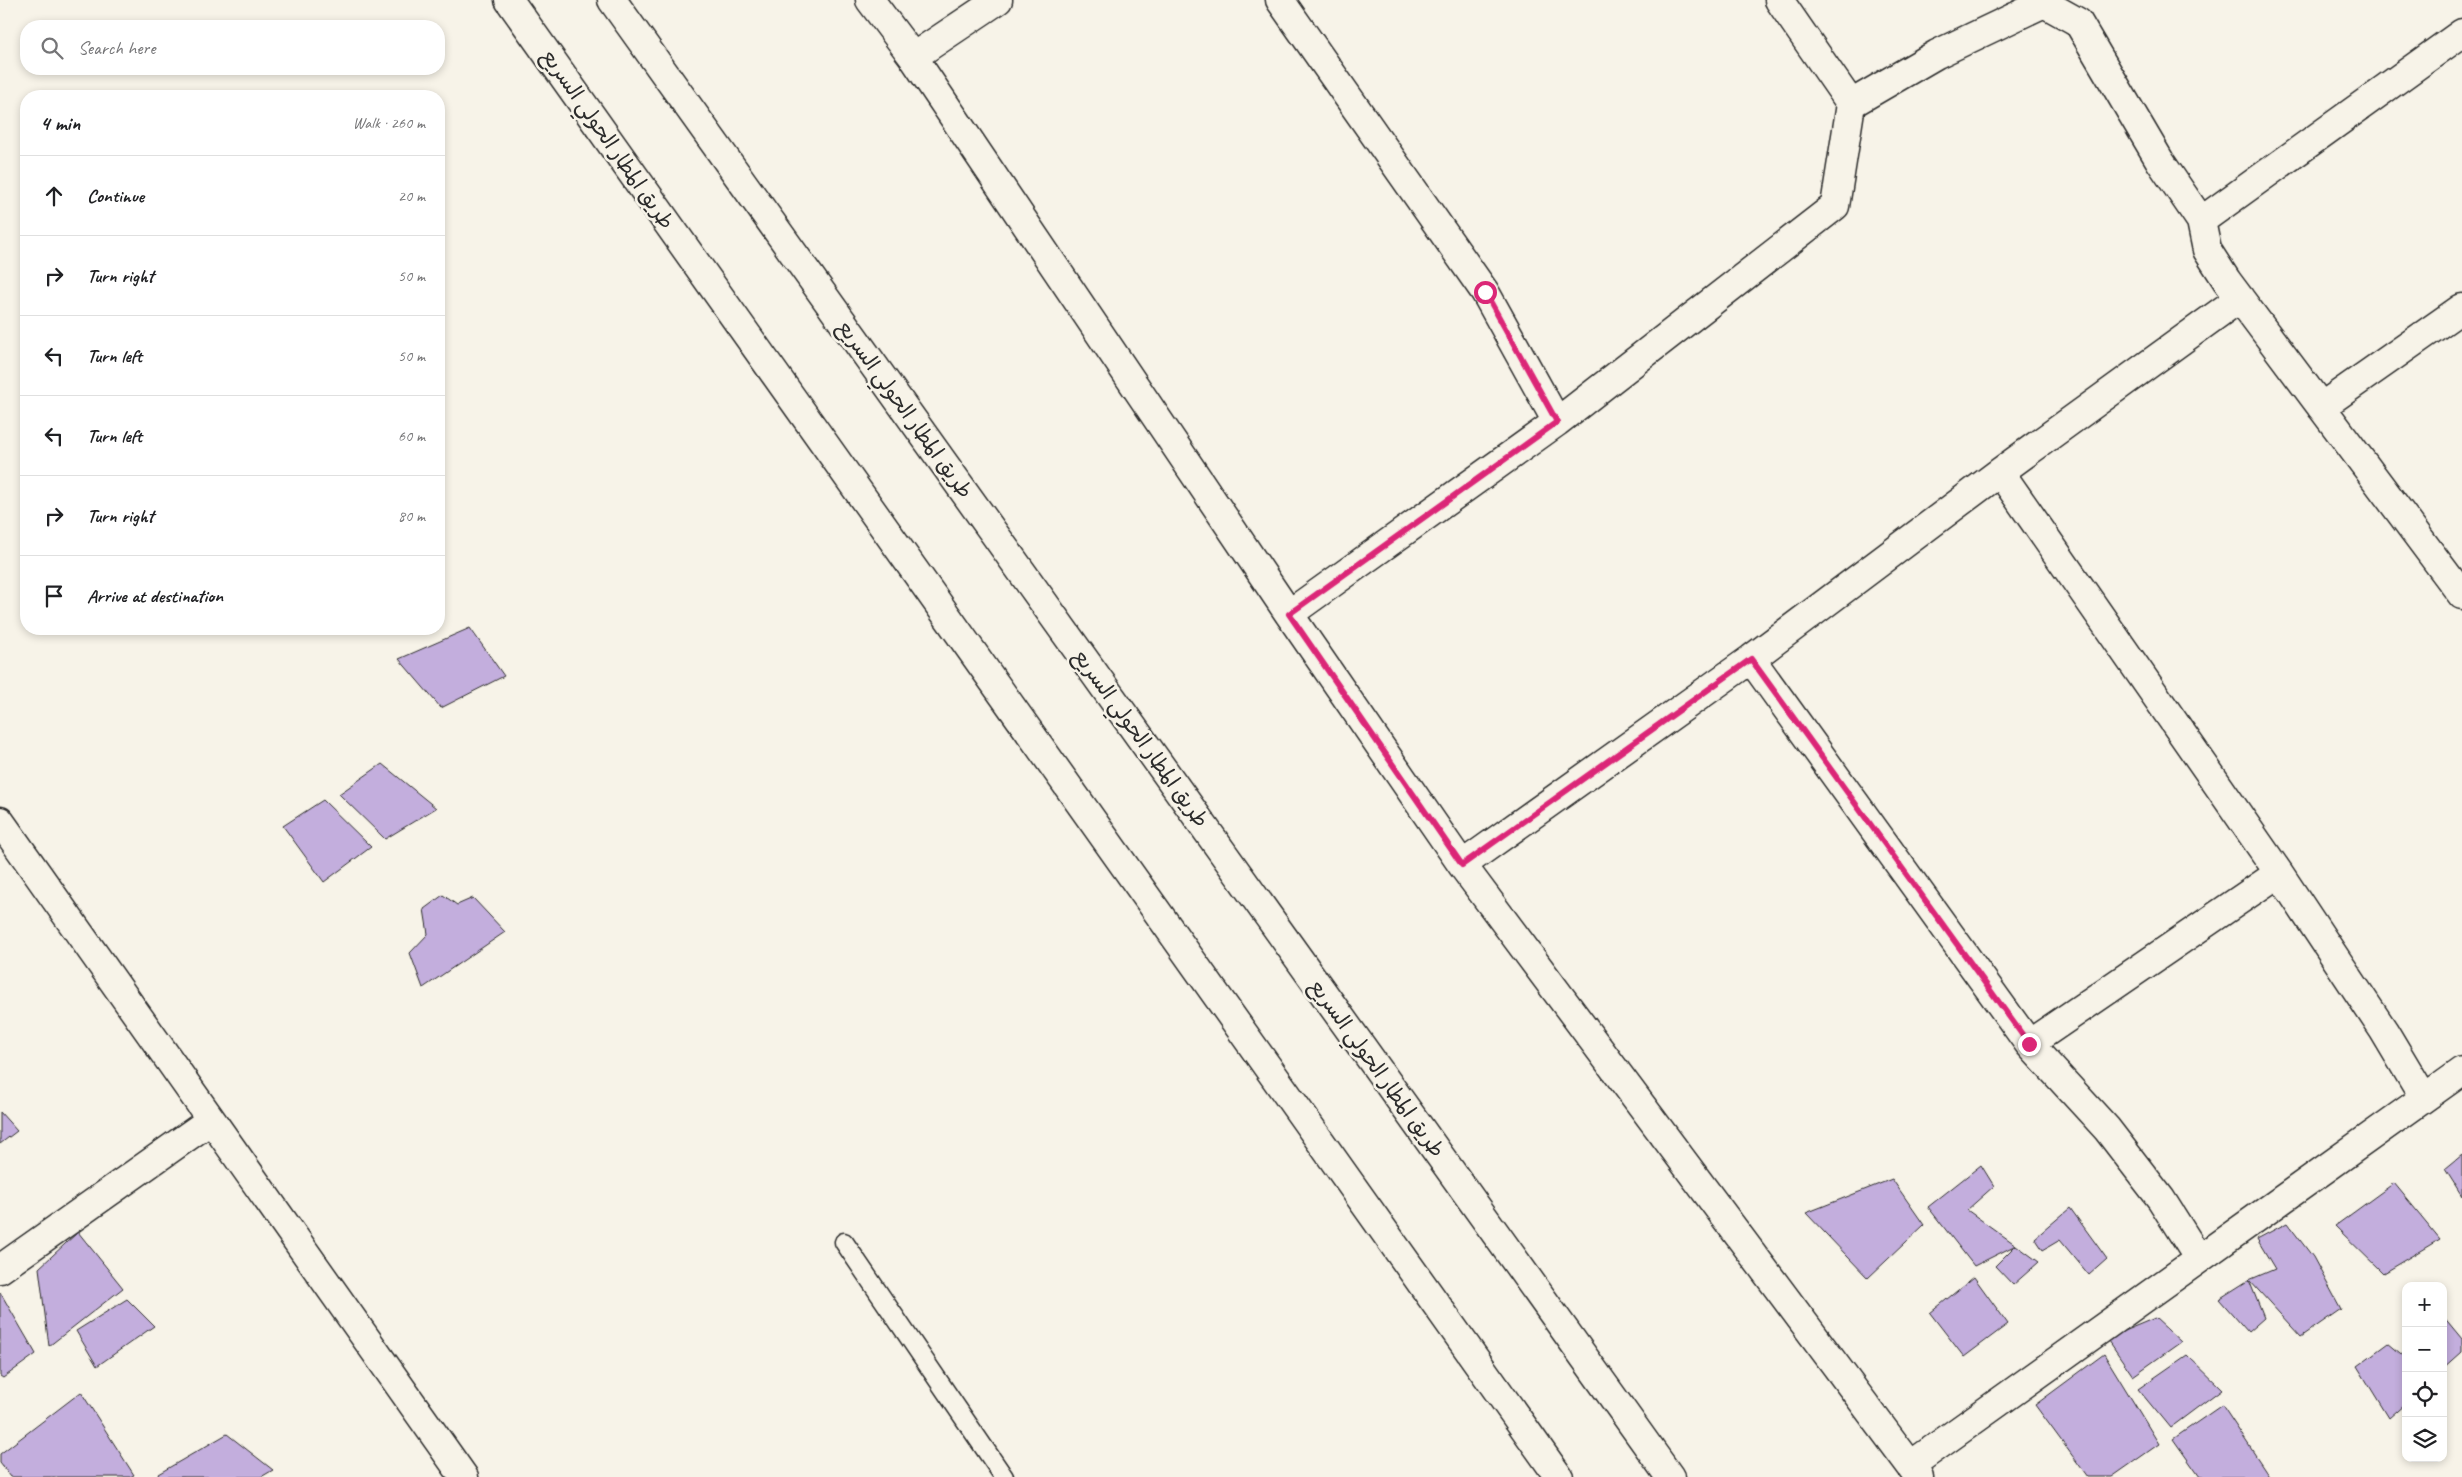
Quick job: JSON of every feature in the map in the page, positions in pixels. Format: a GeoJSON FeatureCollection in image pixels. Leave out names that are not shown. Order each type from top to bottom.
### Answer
{"type":"FeatureCollection","features":[{"type":"Feature","properties":{"kind":"main road","name":"طريق المطار الحولي السريع"},"geometry":{"type":"LineString","coordinates":[[509,0],[1558,1477]]}},
{"type":"Feature","properties":{"kind":"main road","name":"طريق المطار الحولي السريع"},"geometry":{"type":"LineString","coordinates":[[612,0],[1670,1477]]}},
{"type":"Feature","properties":{"kind":"main road"},"geometry":{"type":"LineString","coordinates":[[870,0],[913,57],[1289,614],[1462,865],[1915,1471],[2199,1259],[2462,1071]]}},
{"type":"Feature","properties":{"kind":"main road"},"geometry":{"type":"LineString","coordinates":[[913,57],[998,0]]}},
{"type":"Feature","properties":{"kind":"main road"},"geometry":{"type":"LineString","coordinates":[[1280,0],[1485,292],[1557,422]]}},
{"type":"Feature","properties":{"kind":"main road"},"geometry":{"type":"LineString","coordinates":[[1289,614],[1557,422],[1835,206],[1851,104],[1779,0]]}},
{"type":"Feature","properties":{"kind":"main road"},"geometry":{"type":"LineString","coordinates":[[1851,104],[1937,54],[2044,2],[2078,22],[2160,161],[2201,221],[2207,250],[2240,298],[2462,595]]}},
{"type":"Feature","properties":{"kind":"main road"},"geometry":{"type":"LineString","coordinates":[[2201,221],[2462,33]]}},
{"type":"Feature","properties":{"kind":"main road"},"geometry":{"type":"LineString","coordinates":[[1462,865],[1751,659],[2000,472],[2240,298]]}},
{"type":"Feature","properties":{"kind":"main road"},"geometry":{"type":"LineString","coordinates":[[2321,407],[2462,308]]}},
{"type":"Feature","properties":{"kind":"main road"},"geometry":{"type":"LineString","coordinates":[[2000,472],[2279,873],[2384,1031],[2424,1098]]}},
{"type":"Feature","properties":{"kind":"main road"},"geometry":{"type":"LineString","coordinates":[[1751,659],[2029,1044],[2107,1129],[2161,1200],[2199,1259]]}},
{"type":"Feature","properties":{"kind":"main road"},"geometry":{"type":"LineString","coordinates":[[5,839],[211,1120],[464,1477]]}},
{"type":"Feature","properties":{"kind":"main road"},"geometry":{"type":"LineString","coordinates":[[2029,1044],[2279,873]]}},
{"type":"Feature","properties":{"kind":"main road"},"geometry":{"type":"LineString","coordinates":[[0,1269],[211,1120]]}},
{"type":"Feature","properties":{"kind":"lane"},"geometry":{"type":"LineString","coordinates":[[844,1242],[1004,1477]]}},
{"type":"Feature","properties":{"kind":"building"},"geometry":{"type":"Polygon","coordinates":[[[470,628],[504,676],[441,708],[399,659],[470,628]]]}},
{"type":"Feature","properties":{"kind":"building"},"geometry":{"type":"Polygon","coordinates":[[[382,764],[436,808],[385,839],[339,794],[382,764]]]}},
{"type":"Feature","properties":{"kind":"building"},"geometry":{"type":"Polygon","coordinates":[[[323,800],[371,847],[324,882],[283,826],[323,800]]]}},
{"type":"Feature","properties":{"kind":"building"},"geometry":{"type":"Polygon","coordinates":[[[443,895],[457,905],[473,898],[505,932],[423,988],[410,953],[428,934],[424,909],[443,895]]]}},
{"type":"Feature","properties":{"kind":"building"},"geometry":{"type":"Polygon","coordinates":[[[0,1112],[17,1131],[0,1144],[0,1112]]]}},
{"type":"Feature","properties":{"kind":"building"},"geometry":{"type":"Polygon","coordinates":[[[2462,1155],[2462,1196],[2445,1169],[2462,1155]]]}},
{"type":"Feature","properties":{"kind":"building"},"geometry":{"type":"Polygon","coordinates":[[[1981,1165],[1994,1186],[1967,1210],[2016,1245],[1974,1266],[1928,1207],[1981,1165]]]}},
{"type":"Feature","properties":{"kind":"building"},"geometry":{"type":"Polygon","coordinates":[[[1892,1179],[1924,1225],[1868,1278],[1806,1213],[1892,1179]]]}},
{"type":"Feature","properties":{"kind":"building"},"geometry":{"type":"Polygon","coordinates":[[[2394,1183],[2440,1239],[2383,1273],[2335,1226],[2394,1183]]]}},
{"type":"Feature","properties":{"kind":"building"},"geometry":{"type":"Polygon","coordinates":[[[2070,1208],[2107,1259],[2089,1275],[2060,1240],[2043,1250],[2035,1238],[2070,1208]]]}},
{"type":"Feature","properties":{"kind":"building"},"geometry":{"type":"Polygon","coordinates":[[[2287,1223],[2313,1257],[2341,1309],[2301,1337],[2249,1280],[2275,1269],[2257,1239],[2287,1223]]]}},
{"type":"Feature","properties":{"kind":"building"},"geometry":{"type":"Polygon","coordinates":[[[78,1232],[123,1288],[49,1346],[39,1268],[78,1232]]]}},
{"type":"Feature","properties":{"kind":"building"},"geometry":{"type":"Polygon","coordinates":[[[2016,1245],[2039,1262],[2013,1285],[1995,1266],[2016,1245]]]}},
{"type":"Feature","properties":{"kind":"building"},"geometry":{"type":"Polygon","coordinates":[[[1974,1277],[2008,1324],[1964,1357],[1930,1313],[1974,1277]]]}},
{"type":"Feature","properties":{"kind":"building"},"geometry":{"type":"Polygon","coordinates":[[[2249,1280],[2264,1318],[2248,1332],[2219,1299],[2249,1280]]]}},
{"type":"Feature","properties":{"kind":"building"},"geometry":{"type":"Polygon","coordinates":[[[0,1292],[36,1354],[3,1378],[0,1376],[0,1292]]]}},
{"type":"Feature","properties":{"kind":"building"},"geometry":{"type":"Polygon","coordinates":[[[127,1299],[154,1326],[97,1366],[76,1331],[127,1299]]]}},
{"type":"Feature","properties":{"kind":"building"},"geometry":{"type":"Polygon","coordinates":[[[2155,1318],[2181,1342],[2133,1376],[2107,1338],[2155,1318]]]}},
{"type":"Feature","properties":{"kind":"building"},"geometry":{"type":"Polygon","coordinates":[[[2447,1321],[2462,1339],[2462,1352],[2447,1365],[2447,1321]]]}},
{"type":"Feature","properties":{"kind":"building"},"geometry":{"type":"Polygon","coordinates":[[[2388,1343],[2402,1355],[2402,1407],[2389,1418],[2357,1366],[2388,1343]]]}},
{"type":"Feature","properties":{"kind":"building"},"geometry":{"type":"Polygon","coordinates":[[[2104,1354],[2159,1444],[2112,1477],[2088,1477],[2035,1405],[2104,1354]]]}},
{"type":"Feature","properties":{"kind":"building"},"geometry":{"type":"Polygon","coordinates":[[[2187,1355],[2222,1389],[2170,1428],[2138,1389],[2187,1355]]]}},
{"type":"Feature","properties":{"kind":"building"},"geometry":{"type":"Polygon","coordinates":[[[81,1392],[134,1475],[130,1477],[11,1477],[0,1463],[0,1454],[81,1392]]]}},
{"type":"Feature","properties":{"kind":"building"},"geometry":{"type":"Polygon","coordinates":[[[2222,1405],[2270,1477],[2200,1477],[2173,1439],[2222,1405]]]}},
{"type":"Feature","properties":{"kind":"building"},"geometry":{"type":"Polygon","coordinates":[[[227,1434],[273,1470],[261,1477],[159,1477],[158,1474],[227,1434]]]}},
{"type":"Feature","properties":{"kind":"route"},"geometry":{"type":"LineString","coordinates":[[1485,292],[1557,422],[1289,614],[1462,865],[1751,659],[2029,1044]]}}]}
